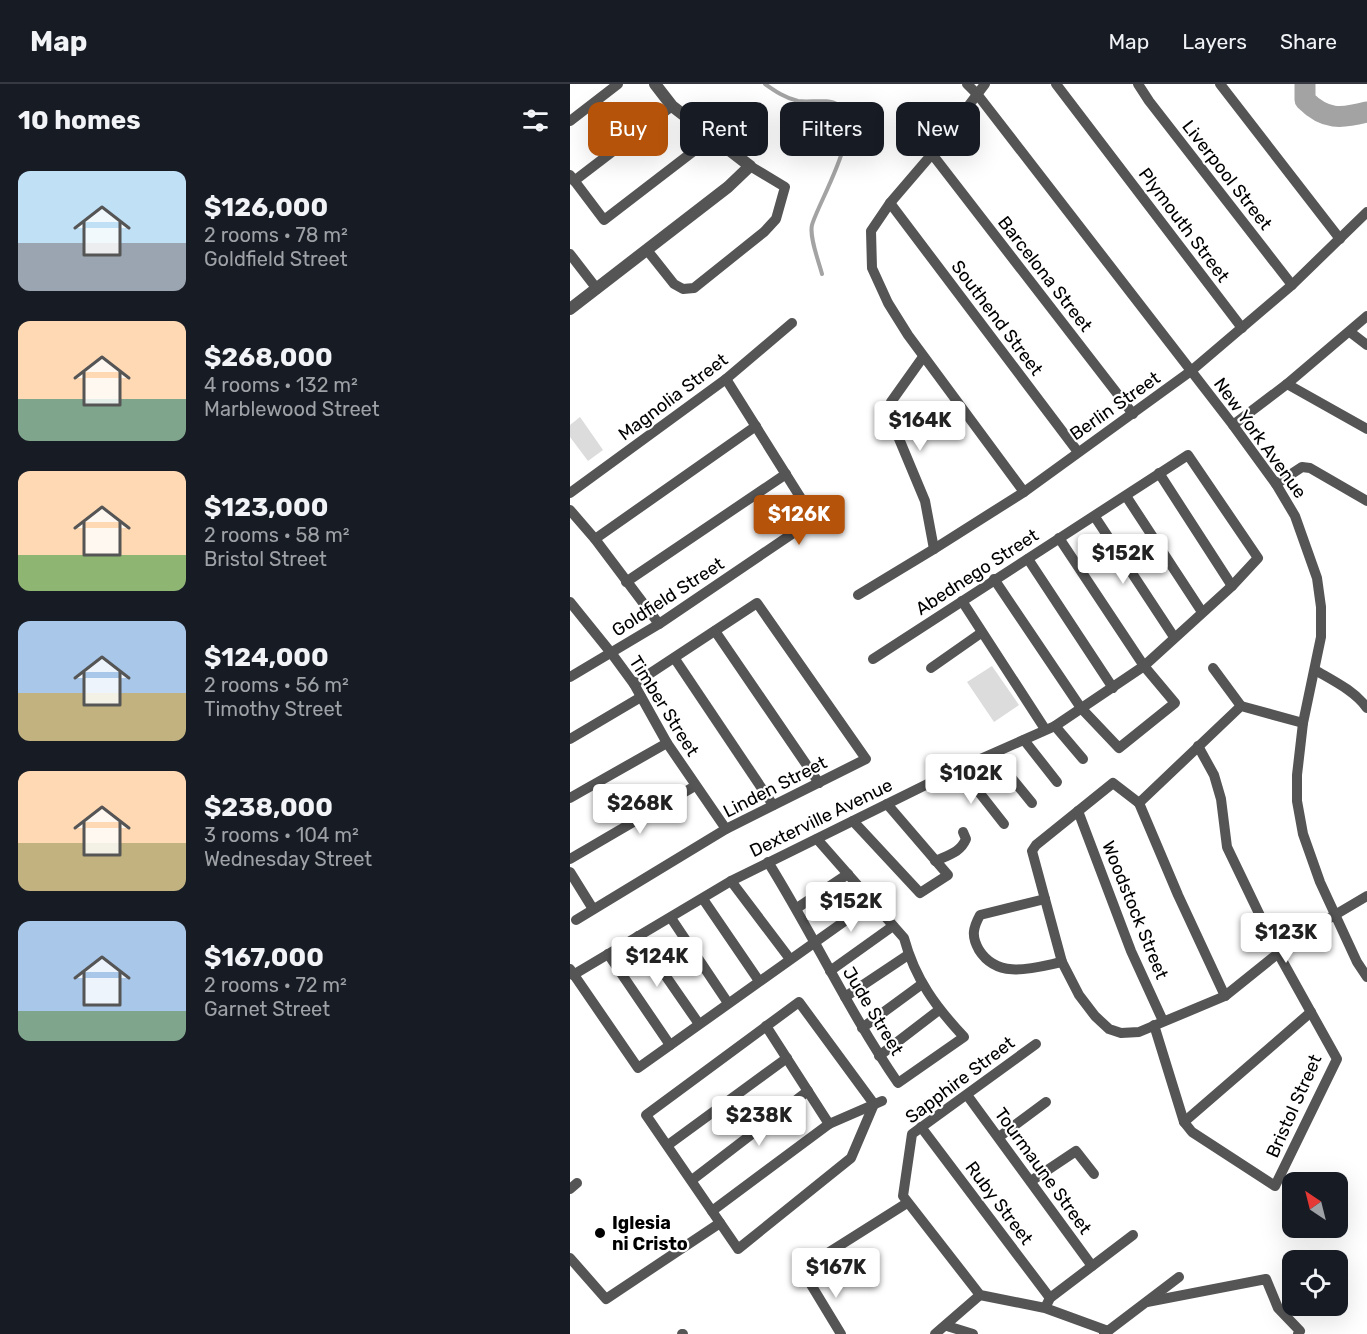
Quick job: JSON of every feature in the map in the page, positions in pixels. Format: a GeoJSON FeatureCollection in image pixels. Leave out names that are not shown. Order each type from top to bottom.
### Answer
{"type":"FeatureCollection","features":[{"type":"Feature","properties":{"kind":"street"},"geometry":{"type":"LineString","coordinates":[[570,122],[618,84]]}},
{"type":"Feature","properties":{"kind":"street"},"geometry":{"type":"LineString","coordinates":[[655,84],[672,106],[680,112]]}},
{"type":"Feature","properties":{"kind":"street","name":"New York Avenue"},"geometry":{"type":"LineString","coordinates":[[966,84],[977,94],[1233,425],[1276,484],[1295,516],[1317,578],[1321,607],[1321,638],[1303,723],[1297,775],[1297,801],[1303,834],[1334,914],[1357,962],[1367,977]]}},
{"type":"Feature","properties":{"kind":"street"},"geometry":{"type":"LineString","coordinates":[[971,102],[985,84]]}},
{"type":"Feature","properties":{"kind":"street","name":"Plymouth Street"},"geometry":{"type":"LineString","coordinates":[[1056,84],[1242,328]]}},
{"type":"Feature","properties":{"kind":"street","name":"Liverpool Street"},"geometry":{"type":"LineString","coordinates":[[1138,84],[1292,285]]}},
{"type":"Feature","properties":{"kind":"street"},"geometry":{"type":"LineString","coordinates":[[1220,84],[1340,239]]}},
{"type":"Feature","properties":{"kind":"street"},"geometry":{"type":"LineString","coordinates":[[672,106],[572,178],[604,220],[687,156]]}},
{"type":"Feature","properties":{"kind":"street"},"geometry":{"type":"LineString","coordinates":[[647,250],[674,284],[683,289],[694,288],[764,232],[776,219],[785,187],[737,156]]}},
{"type":"Feature","properties":{"kind":"street"},"geometry":{"type":"LineString","coordinates":[[930,156],[890,202],[871,231],[872,268],[888,303],[923,357],[1024,492]]}},
{"type":"Feature","properties":{"kind":"street","name":"Barcelona Street"},"geometry":{"type":"LineString","coordinates":[[934,156],[1132,414]]}},
{"type":"Feature","properties":{"kind":"street"},"geometry":{"type":"LineString","coordinates":[[570,309],[728,187],[750,166]]}},
{"type":"Feature","properties":{"kind":"street","name":"Southend Street"},"geometry":{"type":"LineString","coordinates":[[890,202],[1078,452]]}},
{"type":"Feature","properties":{"kind":"street","name":"Berlin Street"},"geometry":{"type":"LineString","coordinates":[[858,595],[1024,492],[1191,371],[1292,285],[1367,212]]}},
{"type":"Feature","properties":{"kind":"street"},"geometry":{"type":"LineString","coordinates":[[570,255],[597,289]]}},
{"type":"Feature","properties":{"kind":"street"},"geometry":{"type":"LineString","coordinates":[[1233,425],[1287,384],[1367,316]]}},
{"type":"Feature","properties":{"kind":"street","name":"Magnolia Street"},"geometry":{"type":"LineString","coordinates":[[570,493],[726,379],[792,323]]}},
{"type":"Feature","properties":{"kind":"street"},"geometry":{"type":"LineString","coordinates":[[1350,332],[1367,345]]}},
{"type":"Feature","properties":{"kind":"street"},"geometry":{"type":"LineString","coordinates":[[923,357],[891,402],[892,422],[925,501],[934,549]]}},
{"type":"Feature","properties":{"kind":"street","name":"Goldfield Street"},"geometry":{"type":"LineString","coordinates":[[570,677],[659,624],[814,519],[726,379]]}},
{"type":"Feature","properties":{"kind":"street"},"geometry":{"type":"LineString","coordinates":[[1287,384],[1367,429]]}},
{"type":"Feature","properties":{"kind":"street"},"geometry":{"type":"LineString","coordinates":[[595,539],[756,426]]}},
{"type":"Feature","properties":{"kind":"street","name":"Abednego Street"},"geometry":{"type":"LineString","coordinates":[[873,659],[1188,455],[1258,558]]}},
{"type":"Feature","properties":{"kind":"street"},"geometry":{"type":"LineString","coordinates":[[1276,484],[1302,467],[1310,468],[1367,501]]}},
{"type":"Feature","properties":{"kind":"street"},"geometry":{"type":"LineString","coordinates":[[1159,473],[1232,586]]}},
{"type":"Feature","properties":{"kind":"street"},"geometry":{"type":"LineString","coordinates":[[626,582],[786,474]]}},
{"type":"Feature","properties":{"kind":"street"},"geometry":{"type":"LineString","coordinates":[[1126,496],[1202,612]]}},
{"type":"Feature","properties":{"kind":"street"},"geometry":{"type":"LineString","coordinates":[[570,510],[595,539],[659,624]]}},
{"type":"Feature","properties":{"kind":"street"},"geometry":{"type":"LineString","coordinates":[[1095,517],[1174,637]]}},
{"type":"Feature","properties":{"kind":"street"},"geometry":{"type":"LineString","coordinates":[[994,579],[1081,708],[1119,748],[1174,703],[1144,666],[1059,538]]}},
{"type":"Feature","properties":{"kind":"street","name":"Dexterville Avenue"},"geometry":{"type":"LineString","coordinates":[[572,972],[671,918],[731,880],[960,768],[1050,728],[1144,666],[1232,586],[1258,558]]}},
{"type":"Feature","properties":{"kind":"street"},"geometry":{"type":"LineString","coordinates":[[1028,559],[1113,688]]}},
{"type":"Feature","properties":{"kind":"street"},"geometry":{"type":"LineString","coordinates":[[962,601],[981,633],[1050,728],[1083,759]]}},
{"type":"Feature","properties":{"kind":"street","name":"Linden Street"},"geometry":{"type":"LineString","coordinates":[[576,920],[726,830],[866,759],[757,603],[715,631]]}},
{"type":"Feature","properties":{"kind":"street","name":"Timber Street"},"geometry":{"type":"LineString","coordinates":[[572,607],[634,684],[667,743],[726,830]]}},
{"type":"Feature","properties":{"kind":"street"},"geometry":{"type":"LineString","coordinates":[[634,684],[715,631],[819,783]]}},
{"type":"Feature","properties":{"kind":"street"},"geometry":{"type":"LineString","coordinates":[[931,668],[981,633]]}},
{"type":"Feature","properties":{"kind":"street"},"geometry":{"type":"LineString","coordinates":[[675,658],[773,805]]}},
{"type":"Feature","properties":{"kind":"street"},"geometry":{"type":"LineString","coordinates":[[1214,668],[1241,706],[1303,723]]}},
{"type":"Feature","properties":{"kind":"street"},"geometry":{"type":"LineString","coordinates":[[1315,670],[1336,682],[1367,708]]}},
{"type":"Feature","properties":{"kind":"street"},"geometry":{"type":"LineString","coordinates":[[570,739],[640,697]]}},
{"type":"Feature","properties":{"kind":"street"},"geometry":{"type":"LineString","coordinates":[[1139,803],[1241,706]]}},
{"type":"Feature","properties":{"kind":"street"},"geometry":{"type":"LineString","coordinates":[[1024,740],[1057,782]]}},
{"type":"Feature","properties":{"kind":"street"},"geometry":{"type":"LineString","coordinates":[[570,798],[667,743]]}},
{"type":"Feature","properties":{"kind":"street","name":"Bristol Street"},"geometry":{"type":"LineString","coordinates":[[1184,1122],[1192,1132],[1275,1185],[1337,1059],[1278,953],[1227,847],[1221,799],[1214,775],[1198,746]]}},
{"type":"Feature","properties":{"kind":"street"},"geometry":{"type":"LineString","coordinates":[[993,755],[1032,803]]}},
{"type":"Feature","properties":{"kind":"street"},"geometry":{"type":"LineString","coordinates":[[960,768],[1004,824]]}},
{"type":"Feature","properties":{"kind":"street"},"geometry":{"type":"LineString","coordinates":[[1225,996],[1178,895],[1139,803],[1113,783],[1036,845],[1032,851],[1062,962],[1079,995],[1095,1016],[1110,1029],[1121,1033],[1139,1032],[1225,996],[1301,935],[1367,896]]}},
{"type":"Feature","properties":{"kind":"street"},"geometry":{"type":"LineString","coordinates":[[570,859],[695,786]]}},
{"type":"Feature","properties":{"kind":"street"},"geometry":{"type":"LineString","coordinates":[[853,821],[920,894],[948,875],[887,804]]}},
{"type":"Feature","properties":{"kind":"street","name":"Woodstock Street"},"geometry":{"type":"LineString","coordinates":[[1078,811],[1159,1023],[1184,1122]]}},
{"type":"Feature","properties":{"kind":"street"},"geometry":{"type":"LineString","coordinates":[[935,861],[963,846],[966,839],[963,832]]}},
{"type":"Feature","properties":{"kind":"street"},"geometry":{"type":"LineString","coordinates":[[817,839],[904,938],[908,955],[922,984],[939,1010],[879,1056]]}},
{"type":"Feature","properties":{"kind":"street","name":"Jude Street"},"geometry":{"type":"LineString","coordinates":[[768,862],[797,908],[813,943],[862,1028],[898,1083],[964,1037],[939,1010]]}},
{"type":"Feature","properties":{"kind":"street"},"geometry":{"type":"LineString","coordinates":[[570,872],[593,909]]}},
{"type":"Feature","properties":{"kind":"street"},"geometry":{"type":"LineString","coordinates":[[797,908],[848,874]]}},
{"type":"Feature","properties":{"kind":"street"},"geometry":{"type":"LineString","coordinates":[[731,880],[790,959]]}},
{"type":"Feature","properties":{"kind":"street"},"geometry":{"type":"LineString","coordinates":[[703,899],[759,981]]}},
{"type":"Feature","properties":{"kind":"street"},"geometry":{"type":"LineString","coordinates":[[1045,899],[980,915],[973,928],[975,943],[985,959],[1000,968],[1018,970],[1062,962]]}},
{"type":"Feature","properties":{"kind":"street"},"geometry":{"type":"LineString","coordinates":[[572,972],[638,1068],[873,901]]}},
{"type":"Feature","properties":{"kind":"street"},"geometry":{"type":"LineString","coordinates":[[671,918],[728,1003]]}},
{"type":"Feature","properties":{"kind":"street"},"geometry":{"type":"LineString","coordinates":[[830,971],[893,926]]}},
{"type":"Feature","properties":{"kind":"street"},"geometry":{"type":"LineString","coordinates":[[638,936],[699,1024]]}},
{"type":"Feature","properties":{"kind":"street"},"geometry":{"type":"LineString","coordinates":[[608,954],[670,1045]]}},
{"type":"Feature","properties":{"kind":"street"},"geometry":{"type":"LineString","coordinates":[[845,998],[908,955]]}},
{"type":"Feature","properties":{"kind":"street"},"geometry":{"type":"LineString","coordinates":[[862,1028],[922,984]]}},
{"type":"Feature","properties":{"kind":"street"},"geometry":{"type":"LineString","coordinates":[[799,1002],[878,1103],[851,1158],[738,1249],[646,1115],[799,1002]]}},
{"type":"Feature","properties":{"kind":"street"},"geometry":{"type":"LineString","coordinates":[[1184,1122],[1311,1012]]}},
{"type":"Feature","properties":{"kind":"street"},"geometry":{"type":"LineString","coordinates":[[766,1026],[829,1124]]}},
{"type":"Feature","properties":{"kind":"street","name":"Sapphire Street"},"geometry":{"type":"LineString","coordinates":[[907,1203],[903,1196],[903,1187],[912,1134],[1036,1044]]}},
{"type":"Feature","properties":{"kind":"street"},"geometry":{"type":"LineString","coordinates":[[668,1145],[787,1058]]}},
{"type":"Feature","properties":{"kind":"street"},"geometry":{"type":"LineString","coordinates":[[692,1180],[808,1091]]}},
{"type":"Feature","properties":{"kind":"street","name":"Tourmaune Street"},"geometry":{"type":"LineString","coordinates":[[967,1095],[1092,1266]]}},
{"type":"Feature","properties":{"kind":"street"},"geometry":{"type":"LineString","coordinates":[[999,1137],[1046,1102]]}},
{"type":"Feature","properties":{"kind":"street"},"geometry":{"type":"LineString","coordinates":[[712,1211],[829,1124],[878,1103]]}},
{"type":"Feature","properties":{"kind":"street","name":"Ruby Street"},"geometry":{"type":"LineString","coordinates":[[921,1127],[1047,1303]]}},
{"type":"Feature","properties":{"kind":"street"},"geometry":{"type":"LineString","coordinates":[[1031,1181],[1076,1151],[1094,1174]]}},
{"type":"Feature","properties":{"kind":"street"},"geometry":{"type":"LineString","coordinates":[[841,1334],[807,1278],[807,1270],[812,1263],[907,1203],[980,1295],[1047,1303],[1106,1332],[1179,1277]]}},
{"type":"Feature","properties":{"kind":"street"},"geometry":{"type":"LineString","coordinates":[[570,1257],[606,1299],[720,1223]]}},
{"type":"Feature","properties":{"kind":"street"},"geometry":{"type":"LineString","coordinates":[[1047,1303],[1133,1234]]}},
{"type":"Feature","properties":{"kind":"street"},"geometry":{"type":"LineString","coordinates":[[1147,1302],[1266,1279],[1278,1308],[1299,1332]]}},
{"type":"Feature","properties":{"kind":"street"},"geometry":{"type":"LineString","coordinates":[[935,1334],[947,1326],[980,1295]]}},
{"type":"Feature","properties":{"kind":"street"},"geometry":{"type":"LineString","coordinates":[[947,1326],[973,1334]]}},
{"type":"Feature","properties":{"kind":"shaded area"},"geometry":{"type":"Polygon","coordinates":[[[580,417],[603,450],[588,461],[570,437],[570,425],[580,417]]]}},
{"type":"Feature","properties":{"kind":"shaded area"},"geometry":{"type":"Polygon","coordinates":[[[992,666],[1019,705],[994,722],[967,682],[992,666]]]}},
{"type":"Feature","properties":{"kind":"waterway"},"geometry":{"type":"LineString","coordinates":[[765,84],[776,92],[798,101],[834,103],[845,115],[847,128],[844,145],[811,230],[822,274]]}},
{"type":"Feature","properties":{"kind":"waterway"},"geometry":{"type":"LineString","coordinates":[[1305,84],[1305,100],[1319,111],[1341,117],[1367,112]]}},
{"type":"Feature","properties":{"kind":"place","name":"Iglesia ni Cristo"},"geometry":{"type":"Point","coordinates":[600,1233]}}]}
